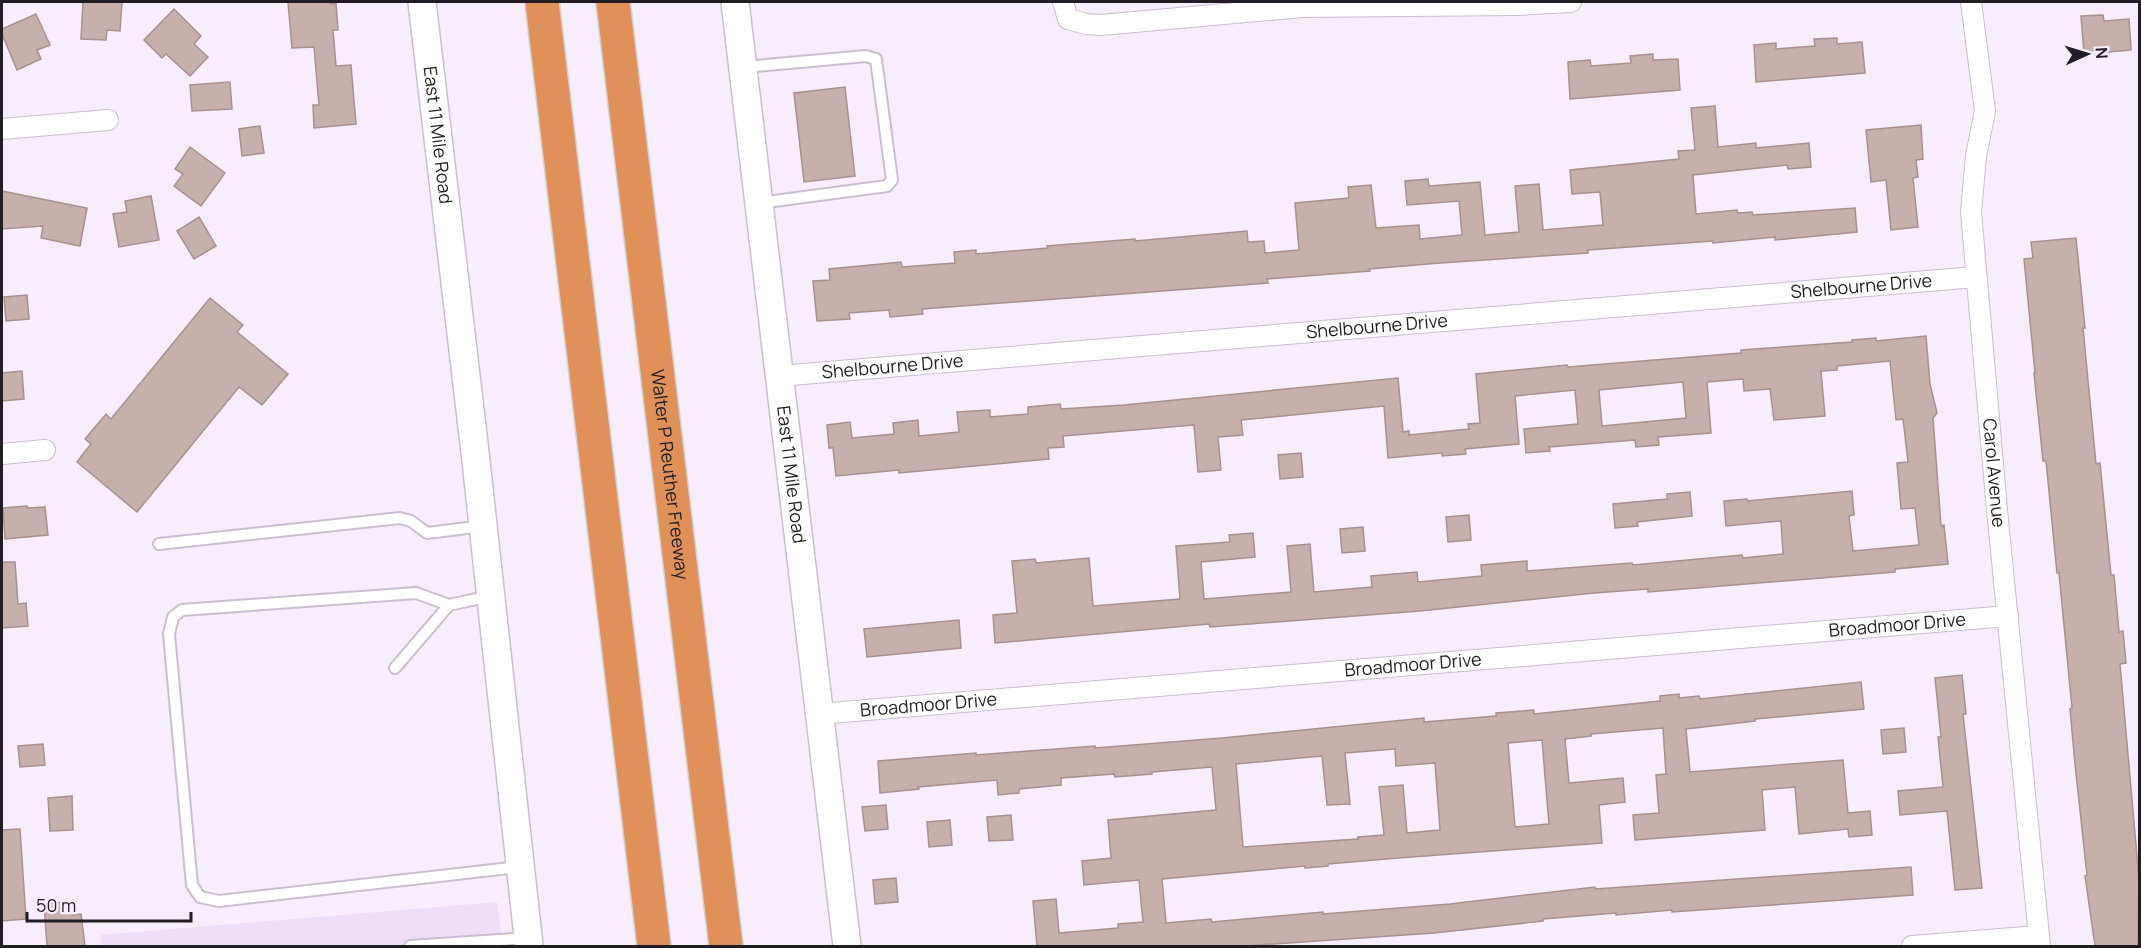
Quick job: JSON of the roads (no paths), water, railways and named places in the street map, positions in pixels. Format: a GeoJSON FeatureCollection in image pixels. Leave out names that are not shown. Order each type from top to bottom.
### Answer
{"type":"FeatureCollection","features":[{"type":"Feature","properties":{"kind":"highway"},"geometry":{"type":"LineString","coordinates":[[542,2],[654,946]]}},
{"type":"Feature","properties":{"kind":"highway","name":"Walter P Reuther Freeway"},"geometry":{"type":"LineString","coordinates":[[613,2],[726,946]]}},
{"type":"Feature","properties":{"kind":"main road","name":"East 11 Mile Road"},"geometry":{"type":"LineString","coordinates":[[422,2],[491,596],[528,942]]}},
{"type":"Feature","properties":{"kind":"main road","name":"East 11 Mile Road"},"geometry":{"type":"LineString","coordinates":[[735,2],[847,946]]}},
{"type":"Feature","properties":{"kind":"street"},"geometry":{"type":"LineString","coordinates":[[1066,10],[1086,24],[1101,25],[1302,7],[1516,5],[1571,2]]}},
{"type":"Feature","properties":{"kind":"street","name":"Carol Avenue"},"geometry":{"type":"LineString","coordinates":[[1971,2],[1984,111],[1976,156],[1971,212],[2039,941]]}},
{"type":"Feature","properties":{"kind":"street"},"geometry":{"type":"LineString","coordinates":[[2,129],[108,120]]}},
{"type":"Feature","properties":{"kind":"street","name":"Shelbourne Drive"},"geometry":{"type":"LineString","coordinates":[[779,376],[1976,277]]}},
{"type":"Feature","properties":{"kind":"street"},"geometry":{"type":"LineString","coordinates":[[2,454],[45,450]]}},
{"type":"Feature","properties":{"kind":"street","name":"Broadmoor Drive"},"geometry":{"type":"LineString","coordinates":[[818,714],[2008,616]]}},
{"type":"Feature","properties":{"kind":"street"},"geometry":{"type":"LineString","coordinates":[[1912,946],[2039,941]]}},
{"type":"Feature","properties":{"kind":"lane"},"geometry":{"type":"LineString","coordinates":[[743,68],[866,56],[876,59],[892,180],[887,186],[759,203]]}},
{"type":"Feature","properties":{"kind":"lane"},"geometry":{"type":"LineString","coordinates":[[159,544],[400,518],[411,521],[428,533],[483,526]]}},
{"type":"Feature","properties":{"kind":"lane"},"geometry":{"type":"LineString","coordinates":[[491,596],[449,605],[416,593],[182,610],[173,617],[169,634],[192,885],[200,897],[219,901],[520,867]]}},
{"type":"Feature","properties":{"kind":"lane"},"geometry":{"type":"LineString","coordinates":[[395,668],[449,605]]}},
{"type":"Feature","properties":{"kind":"lane"},"geometry":{"type":"LineString","coordinates":[[410,946],[528,942]]}}]}
